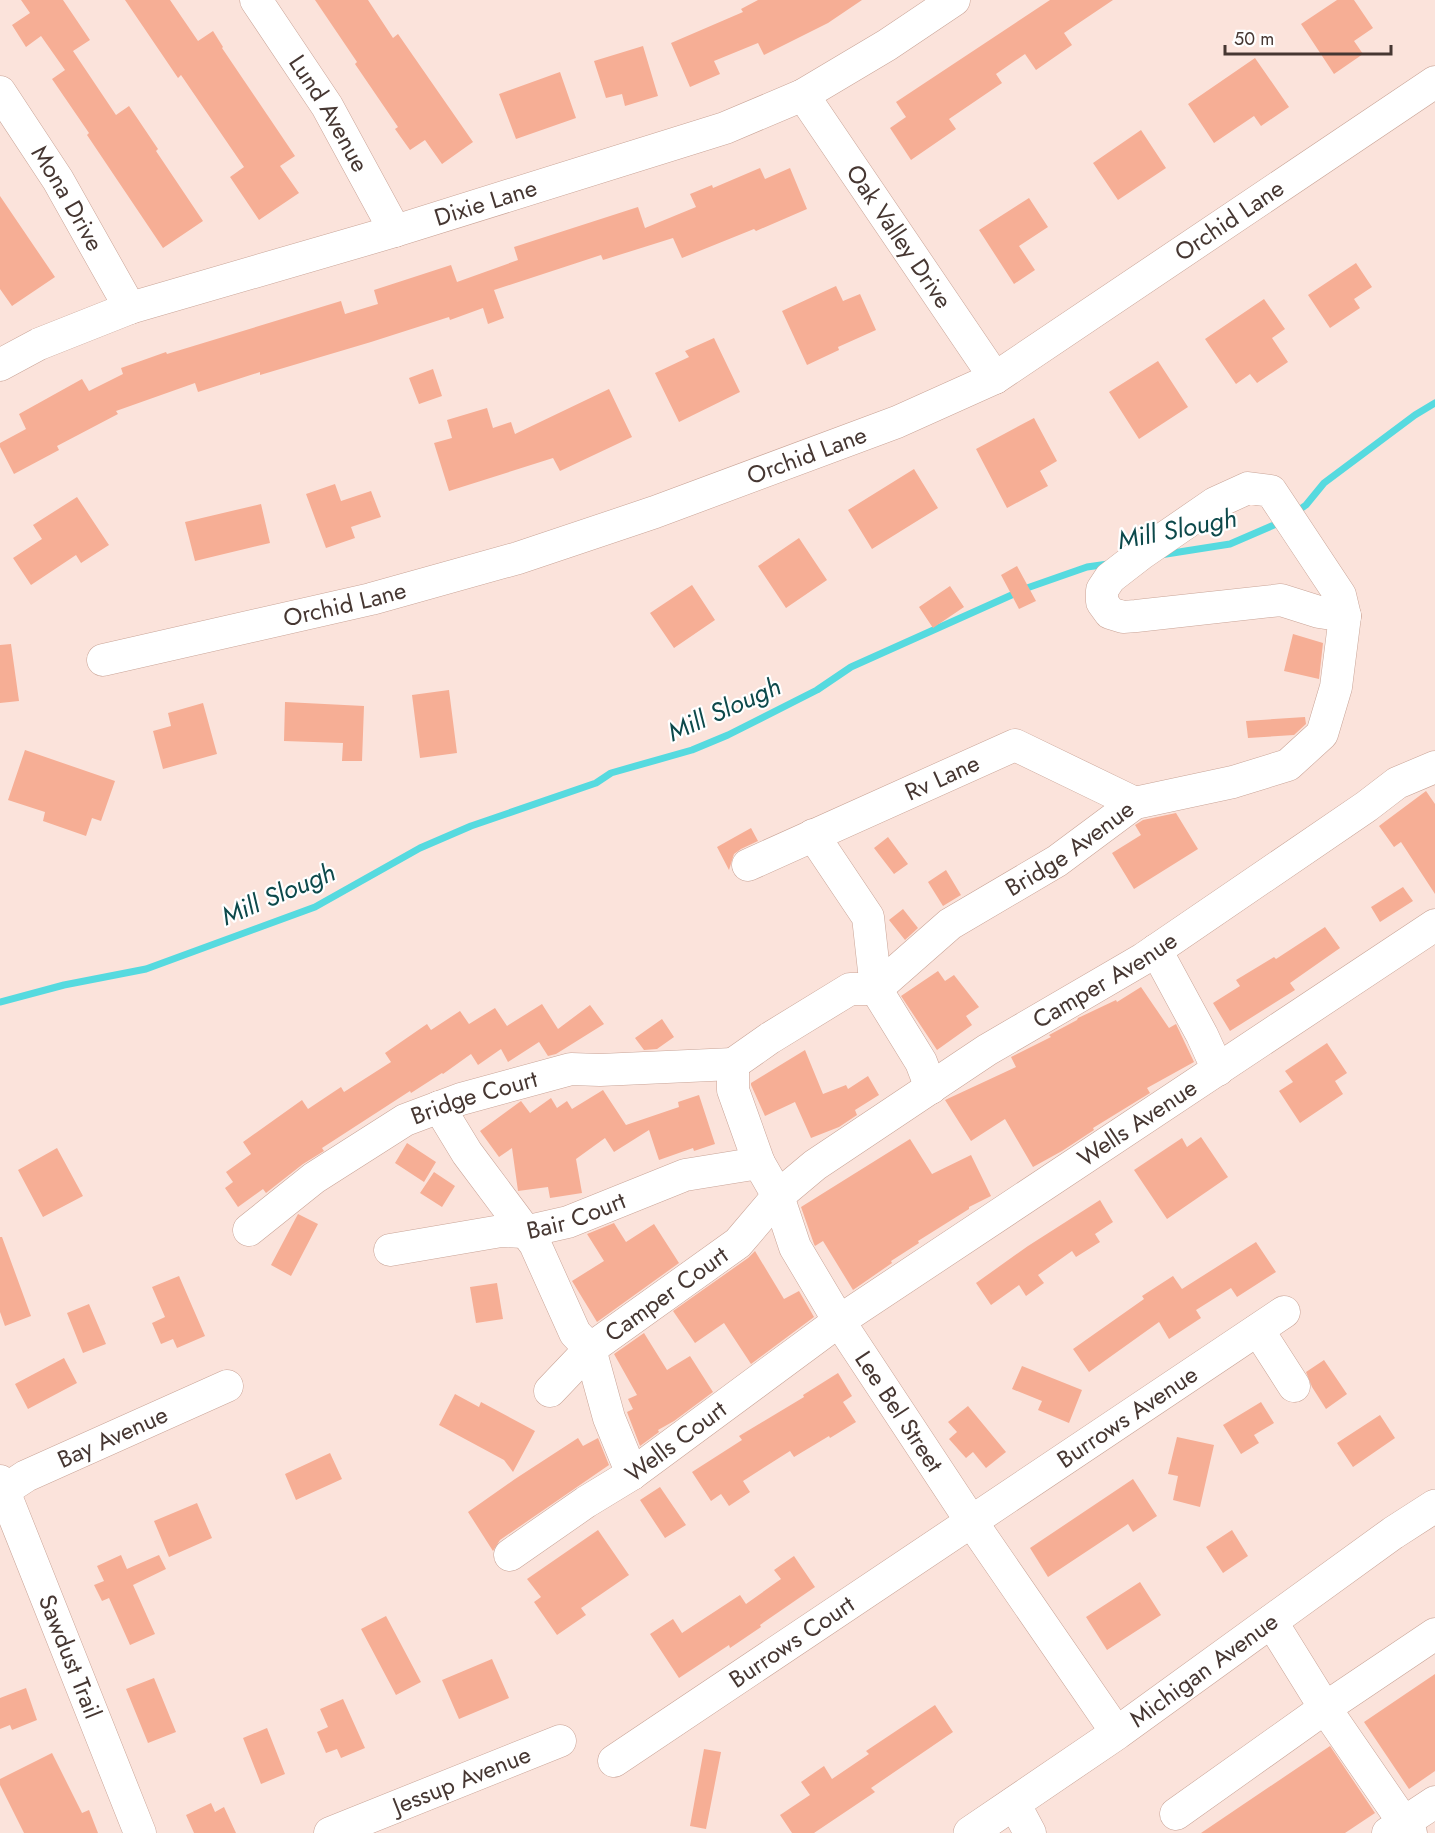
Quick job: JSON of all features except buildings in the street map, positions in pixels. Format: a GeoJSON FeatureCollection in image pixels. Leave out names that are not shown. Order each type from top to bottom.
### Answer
{"type":"FeatureCollection","features":[{"type":"Feature","properties":{"kind":"main road","name":"Michigan Avenue"},"geometry":{"type":"LineString","coordinates":[[970,1833],[1117,1733],[1393,1533],[1435,1506]]}},
{"type":"Feature","properties":{"kind":"street","name":"Lund Avenue"},"geometry":{"type":"LineString","coordinates":[[256,0],[327,106],[395,231]]}},
{"type":"Feature","properties":{"kind":"street","name":"Dixie Lane"},"geometry":{"type":"LineString","coordinates":[[0,365],[39,344],[130,308],[395,231],[725,128],[803,95],[887,45],[954,0]]}},
{"type":"Feature","properties":{"kind":"street","name":"Orchid Lane"},"geometry":{"type":"LineString","coordinates":[[103,660],[371,599],[518,558],[655,512],[886,426],[995,378],[1435,82]]}},
{"type":"Feature","properties":{"kind":"street","name":"Mona Drive"},"geometry":{"type":"LineString","coordinates":[[0,92],[58,180],[130,308]]}},
{"type":"Feature","properties":{"kind":"street","name":"Oak Valley Drive"},"geometry":{"type":"LineString","coordinates":[[803,95],[995,378]]}},
{"type":"Feature","properties":{"kind":"street"},"geometry":{"type":"LineString","coordinates":[[1248,488],[1271,491],[1340,595],[1345,616],[1319,612],[1281,600],[1123,617],[1110,613],[1102,602],[1102,590],[1110,578],[1141,554],[1215,503],[1248,488]]}},
{"type":"Feature","properties":{"kind":"street","name":"Bridge Avenue"},"geometry":{"type":"LineString","coordinates":[[876,989],[950,924],[1057,861],[1135,803],[1233,782],[1288,765],[1323,734],[1336,687],[1345,616]]}},
{"type":"Feature","properties":{"kind":"street","name":"Rv Lane"},"geometry":{"type":"LineString","coordinates":[[748,864],[1015,745],[1135,803]]}},
{"type":"Feature","properties":{"kind":"street","name":"Camper Avenue"},"geometry":{"type":"LineString","coordinates":[[777,1196],[815,1165],[987,1050],[1156,950],[1367,806],[1397,783],[1435,767]]}},
{"type":"Feature","properties":{"kind":"street"},"geometry":{"type":"LineString","coordinates":[[813,835],[868,917],[876,989],[921,1062],[931,1088]]}},
{"type":"Feature","properties":{"kind":"street","name":"Wells Avenue"},"geometry":{"type":"LineString","coordinates":[[839,1321],[1435,925]]}},
{"type":"Feature","properties":{"kind":"street"},"geometry":{"type":"LineString","coordinates":[[1156,950],[1202,1035],[1218,1070]]}},
{"type":"Feature","properties":{"kind":"street"},"geometry":{"type":"LineString","coordinates":[[733,1064],[770,1038],[850,989],[876,989]]}},
{"type":"Feature","properties":{"kind":"street","name":"Bridge Court"},"geometry":{"type":"LineString","coordinates":[[249,1230],[314,1178],[405,1120],[461,1099],[571,1069],[733,1064]]}},
{"type":"Feature","properties":{"kind":"street","name":"Lee Bel Street"},"geometry":{"type":"LineString","coordinates":[[733,1064],[733,1090],[759,1163],[777,1196],[795,1246],[839,1321],[971,1521],[1117,1733]]}},
{"type":"Feature","properties":{"kind":"street"},"geometry":{"type":"LineString","coordinates":[[438,1107],[467,1153],[535,1244],[575,1333],[590,1349],[609,1418],[632,1474]]}},
{"type":"Feature","properties":{"kind":"street","name":"Bair Court"},"geometry":{"type":"LineString","coordinates":[[390,1250],[501,1232],[524,1232],[568,1222],[685,1175],[759,1163]]}},
{"type":"Feature","properties":{"kind":"street","name":"Camper Court"},"geometry":{"type":"LineString","coordinates":[[550,1391],[590,1349],[738,1243],[777,1196]]}},
{"type":"Feature","properties":{"kind":"street","name":"Burrows Avenue"},"geometry":{"type":"LineString","coordinates":[[971,1521],[1284,1312]]}},
{"type":"Feature","properties":{"kind":"street","name":"Wells Court"},"geometry":{"type":"LineString","coordinates":[[510,1555],[586,1502],[632,1474],[839,1321]]}},
{"type":"Feature","properties":{"kind":"street"},"geometry":{"type":"LineString","coordinates":[[1258,1330],[1294,1386]]}},
{"type":"Feature","properties":{"kind":"street","name":"Bay Avenue"},"geometry":{"type":"LineString","coordinates":[[1,1489],[227,1386]]}},
{"type":"Feature","properties":{"kind":"street","name":"Sawdust Trail"},"geometry":{"type":"LineString","coordinates":[[1,1489],[140,1833]]}},
{"type":"Feature","properties":{"kind":"street","name":"Burrows Court"},"geometry":{"type":"LineString","coordinates":[[614,1761],[971,1521]]}},
{"type":"Feature","properties":{"kind":"street"},"geometry":{"type":"LineString","coordinates":[[1271,1622],[1401,1829],[1435,1802]]}},
{"type":"Feature","properties":{"kind":"street"},"geometry":{"type":"LineString","coordinates":[[1176,1814],[1325,1708],[1435,1634]]}},
{"type":"Feature","properties":{"kind":"street","name":"Jessup Avenue"},"geometry":{"type":"LineString","coordinates":[[330,1833],[560,1741]]}},
{"type":"Feature","properties":{"kind":"street"},"geometry":{"type":"LineString","coordinates":[[1014,1803],[1030,1833]]}},
{"type":"Feature","properties":{"kind":"waterway","name":"Mill Slough"},"geometry":{"type":"LineString","coordinates":[[1296,512],[1306,505],[1324,483],[1415,415],[1435,403]]}},
{"type":"Feature","properties":{"kind":"waterway","name":"Mill Slough"},"geometry":{"type":"LineString","coordinates":[[1160,555],[1230,544],[1281,522]]}},
{"type":"Feature","properties":{"kind":"waterway","name":"Mill Slough"},"geometry":{"type":"LineString","coordinates":[[0,1002],[64,985],[146,969],[315,907],[420,848],[471,826],[596,783],[611,773],[692,750],[728,735],[817,690],[851,667],[1027,588],[1087,567],[1108,564]]}}]}
